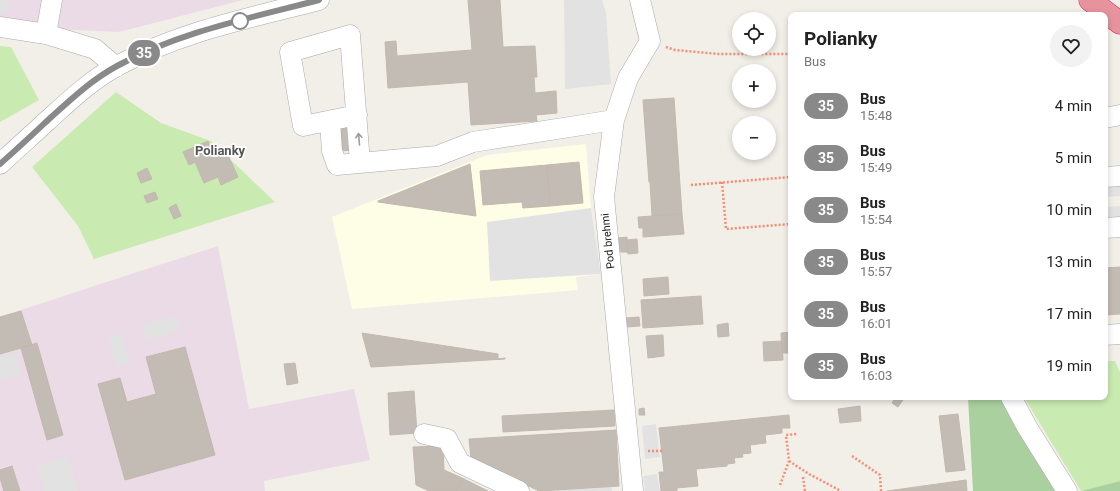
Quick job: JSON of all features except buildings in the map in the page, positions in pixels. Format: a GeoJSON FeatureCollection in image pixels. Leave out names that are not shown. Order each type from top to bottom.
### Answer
{"type":"FeatureCollection","features":[{"type":"Feature","properties":{"kind":"highway"},"geometry":{"type":"LineString","coordinates":[[1090,0],[1106,12]]}},
{"type":"Feature","properties":{"kind":"highway"},"geometry":{"type":"LineString","coordinates":[[1108,14],[1120,23]]}},
{"type":"Feature","properties":{"kind":"street"},"geometry":{"type":"LineString","coordinates":[[46,34],[52,0]]}},
{"type":"Feature","properties":{"kind":"street"},"geometry":{"type":"LineString","coordinates":[[0,164],[71,99],[116,67],[151,50],[196,33],[319,0]]}},
{"type":"Feature","properties":{"kind":"street"},"geometry":{"type":"LineString","coordinates":[[640,0],[650,41]]}},
{"type":"Feature","properties":{"kind":"street"},"geometry":{"type":"LineString","coordinates":[[0,27],[46,34],[95,48],[116,67]]}},
{"type":"Feature","properties":{"kind":"street"},"geometry":{"type":"LineString","coordinates":[[357,115],[303,126],[290,52],[350,35],[357,115],[360,163]]}},
{"type":"Feature","properties":{"kind":"street","name":"Pod brehmi"},"geometry":{"type":"LineString","coordinates":[[633,491],[604,197],[614,120],[628,78],[650,41]]}},
{"type":"Feature","properties":{"kind":"street"},"geometry":{"type":"LineString","coordinates":[[1108,117],[1120,115]]}},
{"type":"Feature","properties":{"kind":"street"},"geometry":{"type":"LineString","coordinates":[[330,121],[332,151],[337,166],[437,156],[473,142],[614,120]]}},
{"type":"Feature","properties":{"kind":"street"},"geometry":{"type":"LineString","coordinates":[[1108,177],[1120,176]]}},
{"type":"Feature","properties":{"kind":"street"},"geometry":{"type":"LineString","coordinates":[[1108,228],[1120,227]]}},
{"type":"Feature","properties":{"kind":"street"},"geometry":{"type":"LineString","coordinates":[[1108,335],[1120,334]]}},
{"type":"Feature","properties":{"kind":"street"},"geometry":{"type":"LineString","coordinates":[[1013,400],[1027,427],[1067,491]]}},
{"type":"Feature","properties":{"kind":"street"},"geometry":{"type":"LineString","coordinates":[[424,434],[447,439],[460,464],[519,491]]}},
{"type":"Feature","properties":{"kind":"path"},"geometry":{"type":"LineString","coordinates":[[650,41],[675,50],[719,54],[788,54]]}},
{"type":"Feature","properties":{"kind":"path"},"geometry":{"type":"LineString","coordinates":[[691,185],[788,177]]}},
{"type":"Feature","properties":{"kind":"path"},"geometry":{"type":"LineString","coordinates":[[722,182],[726,229],[788,224]]}},
{"type":"Feature","properties":{"kind":"path"},"geometry":{"type":"LineString","coordinates":[[780,485],[789,461],[786,435],[797,434]]}},
{"type":"Feature","properties":{"kind":"path"},"geometry":{"type":"LineString","coordinates":[[647,452],[662,451]]}},
{"type":"Feature","properties":{"kind":"path"},"geometry":{"type":"LineString","coordinates":[[852,456],[880,476],[881,491]]}},
{"type":"Feature","properties":{"kind":"path"},"geometry":{"type":"LineString","coordinates":[[789,461],[809,474],[841,491]]}},
{"type":"Feature","properties":{"kind":"path"},"geometry":{"type":"LineString","coordinates":[[803,477],[805,491]]}},
{"type":"Feature","properties":{"kind":"shaded area"},"geometry":{"type":"Polygon","coordinates":[[[0,0],[243,0],[119,32],[30,28],[0,23],[0,0]]]}},
{"type":"Feature","properties":{"kind":"shaded area"},"geometry":{"type":"Polygon","coordinates":[[[0,0],[9,0],[7,14],[0,13],[0,0]]]}},
{"type":"Feature","properties":{"kind":"shaded area"},"geometry":{"type":"Polygon","coordinates":[[[564,0],[602,0],[606,13],[611,84],[565,89],[564,0]]]}},
{"type":"Feature","properties":{"kind":"shaded area"},"geometry":{"type":"Polygon","coordinates":[[[586,144],[591,208],[601,274],[576,277],[578,290],[352,309],[332,217],[487,155],[586,144]]]}},
{"type":"Feature","properties":{"kind":"shaded area"},"geometry":{"type":"Polygon","coordinates":[[[1120,181],[1120,196],[1108,197],[1108,182],[1120,181]]]}},
{"type":"Feature","properties":{"kind":"shaded area"},"geometry":{"type":"Polygon","coordinates":[[[1120,206],[1120,220],[1108,221],[1108,207],[1120,206]]]}},
{"type":"Feature","properties":{"kind":"shaded area"},"geometry":{"type":"Polygon","coordinates":[[[591,208],[601,274],[490,281],[487,222],[591,208]]]}},
{"type":"Feature","properties":{"kind":"shaded area"},"geometry":{"type":"Polygon","coordinates":[[[218,246],[249,409],[354,389],[370,460],[264,481],[265,491],[0,491],[0,317],[218,246]]]}},
{"type":"Feature","properties":{"kind":"shaded area"},"geometry":{"type":"Polygon","coordinates":[[[176,316],[180,330],[147,340],[143,324],[176,316]]]}},
{"type":"Feature","properties":{"kind":"shaded area"},"geometry":{"type":"Polygon","coordinates":[[[122,333],[130,362],[116,366],[108,338],[122,333]]]}},
{"type":"Feature","properties":{"kind":"shaded area"},"geometry":{"type":"Polygon","coordinates":[[[15,352],[22,373],[0,380],[0,357],[15,352]]]}},
{"type":"Feature","properties":{"kind":"shaded area"},"geometry":{"type":"Polygon","coordinates":[[[656,424],[660,457],[645,459],[642,426],[656,424]]]}},
{"type":"Feature","properties":{"kind":"shaded area"},"geometry":{"type":"Polygon","coordinates":[[[68,457],[78,491],[44,491],[36,466],[68,457]]]}},
{"type":"Feature","properties":{"kind":"shaded area"},"geometry":{"type":"Polygon","coordinates":[[[657,474],[660,491],[645,491],[643,476],[657,474]]]}},
{"type":"Feature","properties":{"kind":"shaded area"},"geometry":{"type":"Polygon","coordinates":[[[611,486],[612,491],[557,491],[557,489],[611,486]]]}},
{"type":"Feature","properties":{"kind":"green space"},"geometry":{"type":"Polygon","coordinates":[[[0,46],[11,47],[39,100],[0,122],[0,46]]]}},
{"type":"Feature","properties":{"kind":"green space"},"geometry":{"type":"Polygon","coordinates":[[[116,92],[161,123],[211,141],[275,202],[94,259],[78,226],[32,167],[116,92]]]}},
{"type":"Feature","properties":{"kind":"green space"},"geometry":{"type":"Polygon","coordinates":[[[1108,361],[1115,361],[1120,372],[1120,481],[1081,491],[1026,400],[1108,400],[1108,361]]]}},
{"type":"Feature","properties":{"kind":"green space"},"geometry":{"type":"Polygon","coordinates":[[[968,400],[1004,400],[1056,491],[973,491],[968,400]]]}},
{"type":"Feature","properties":{"kind":"green space"},"geometry":{"type":"Polygon","coordinates":[[[1120,481],[1120,491],[1081,491],[1120,481]]]}},
{"type":"Feature","properties":{"kind":"bus line","name":"35"},"geometry":{"type":"LineString","coordinates":[[0,164],[71,99],[116,67],[151,50],[196,33],[319,0]]}},
{"type":"Feature","properties":{"kind":"district","name":"Polianky"},"geometry":{"type":"Point","coordinates":[220,150]}}]}
